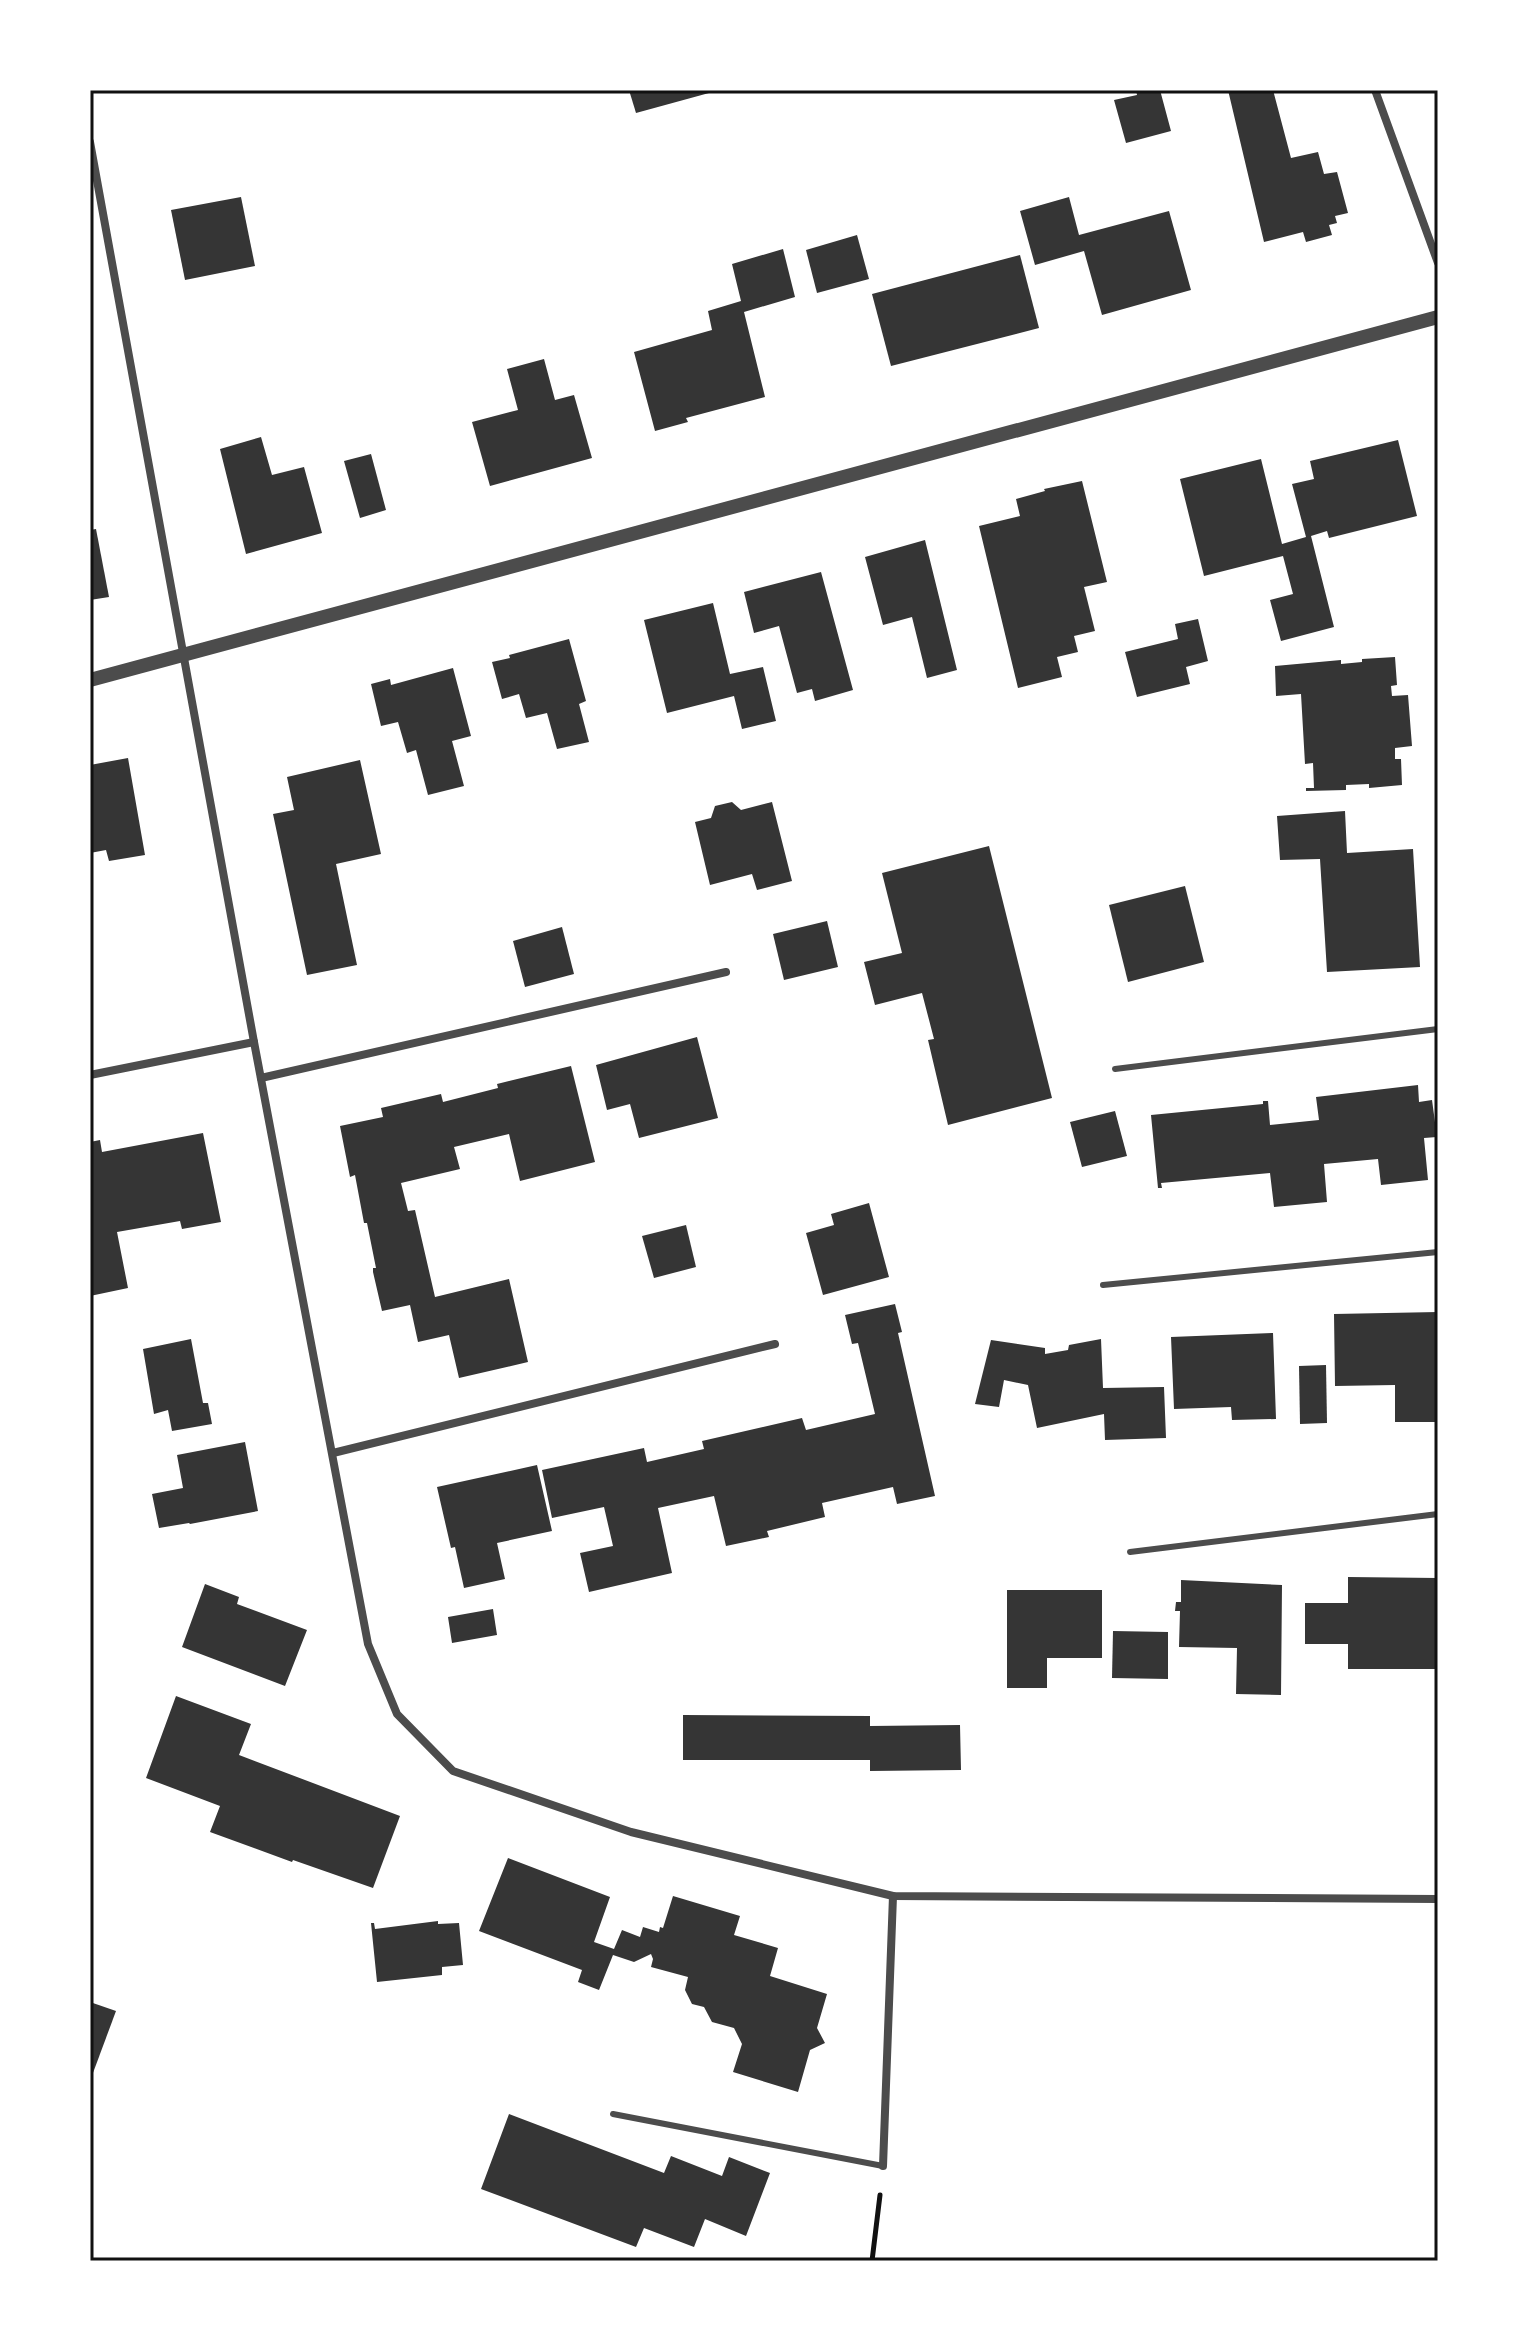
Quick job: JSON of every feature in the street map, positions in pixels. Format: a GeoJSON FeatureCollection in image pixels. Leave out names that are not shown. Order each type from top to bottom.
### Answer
{"type":"FeatureCollection","features":[{"type":"Feature","properties":{"kind":"street"},"geometry":{"type":"LineString","coordinates":[[1375,90],[1438,263]]}},
{"type":"Feature","properties":{"kind":"street"},"geometry":{"type":"LineString","coordinates":[[90,142],[254,1042],[368,1644],[397,1714],[453,1771],[631,1832],[893,1896],[1438,1899]]}},
{"type":"Feature","properties":{"kind":"street"},"geometry":{"type":"LineString","coordinates":[[90,680],[1438,317]]}},
{"type":"Feature","properties":{"kind":"street"},"geometry":{"type":"LineString","coordinates":[[261,1078],[726,972]]}},
{"type":"Feature","properties":{"kind":"street"},"geometry":{"type":"LineString","coordinates":[[90,1075],[254,1042]]}},
{"type":"Feature","properties":{"kind":"street"},"geometry":{"type":"LineString","coordinates":[[333,1453],[775,1344]]}},
{"type":"Feature","properties":{"kind":"street"},"geometry":{"type":"LineString","coordinates":[[883,2166],[893,1896]]}},
{"type":"Feature","properties":{"kind":"lane"},"geometry":{"type":"LineString","coordinates":[[1115,1069],[1438,1029]]}},
{"type":"Feature","properties":{"kind":"lane"},"geometry":{"type":"LineString","coordinates":[[1103,1285],[1438,1252]]}},
{"type":"Feature","properties":{"kind":"lane"},"geometry":{"type":"LineString","coordinates":[[1130,1552],[1438,1514]]}},
{"type":"Feature","properties":{"kind":"lane"},"geometry":{"type":"LineString","coordinates":[[613,2114],[883,2166]]}},
{"type":"Feature","properties":{"kind":"path"},"geometry":{"type":"LineString","coordinates":[[872,2261],[883,2166]]}},
{"type":"Feature","properties":{"kind":"building"},"geometry":{"type":"Polygon","coordinates":[[[629,90],[708,90],[709,93],[636,113],[629,90]]]}},
{"type":"Feature","properties":{"kind":"building"},"geometry":{"type":"Polygon","coordinates":[[[1136,90],[1160,90],[1171,131],[1126,143],[1114,100],[1137,95],[1136,90]]]}},
{"type":"Feature","properties":{"kind":"building"},"geometry":{"type":"Polygon","coordinates":[[[1228,90],[1273,90],[1291,158],[1318,152],[1324,174],[1337,172],[1348,213],[1335,216],[1337,223],[1329,225],[1332,235],[1306,242],[1303,232],[1264,242],[1228,90]]]}},
{"type":"Feature","properties":{"kind":"building"},"geometry":{"type":"Polygon","coordinates":[[[241,197],[255,266],[185,280],[171,210],[241,197]]]}},
{"type":"Feature","properties":{"kind":"building"},"geometry":{"type":"Polygon","coordinates":[[[1069,197],[1079,235],[1169,211],[1191,290],[1102,315],[1084,251],[1035,265],[1020,211],[1069,197]]]}},
{"type":"Feature","properties":{"kind":"building"},"geometry":{"type":"Polygon","coordinates":[[[857,235],[869,279],[817,293],[806,250],[857,235]]]}},
{"type":"Feature","properties":{"kind":"building"},"geometry":{"type":"Polygon","coordinates":[[[783,249],[795,297],[744,312],[765,397],[686,418],[688,422],[655,431],[634,352],[712,330],[708,311],[741,301],[732,264],[783,249]]]}},
{"type":"Feature","properties":{"kind":"building"},"geometry":{"type":"Polygon","coordinates":[[[1020,255],[1039,328],[891,366],[872,294],[1020,255]]]}},
{"type":"Feature","properties":{"kind":"building"},"geometry":{"type":"Polygon","coordinates":[[[544,359],[555,400],[574,395],[592,458],[490,486],[472,422],[518,410],[507,369],[544,359]]]}},
{"type":"Feature","properties":{"kind":"building"},"geometry":{"type":"Polygon","coordinates":[[[261,437],[272,475],[304,467],[322,533],[246,554],[220,449],[261,437]]]}},
{"type":"Feature","properties":{"kind":"building"},"geometry":{"type":"Polygon","coordinates":[[[1398,440],[1417,516],[1329,538],[1327,531],[1311,536],[1334,627],[1281,641],[1270,600],[1293,594],[1283,556],[1204,576],[1180,479],[1261,459],[1282,544],[1306,537],[1292,484],[1314,479],[1310,461],[1398,440]]]}},
{"type":"Feature","properties":{"kind":"building"},"geometry":{"type":"Polygon","coordinates":[[[371,454],[386,510],[360,518],[344,461],[371,454]]]}},
{"type":"Feature","properties":{"kind":"building"},"geometry":{"type":"Polygon","coordinates":[[[1082,481],[1107,582],[1084,587],[1095,631],[1074,636],[1078,652],[1057,657],[1062,677],[1018,688],[979,526],[1020,516],[1016,499],[1082,481]]]}},
{"type":"Feature","properties":{"kind":"building"},"geometry":{"type":"Polygon","coordinates":[[[96,529],[109,597],[90,600],[90,530],[96,529]]]}},
{"type":"Feature","properties":{"kind":"building"},"geometry":{"type":"Polygon","coordinates":[[[925,540],[957,670],[927,678],[912,617],[883,625],[865,557],[925,540]]]}},
{"type":"Feature","properties":{"kind":"building"},"geometry":{"type":"Polygon","coordinates":[[[821,572],[853,690],[815,701],[812,689],[797,693],[779,626],[754,633],[744,592],[821,572]]]}},
{"type":"Feature","properties":{"kind":"building"},"geometry":{"type":"Polygon","coordinates":[[[713,603],[730,674],[763,667],[776,721],[742,729],[734,696],[667,713],[644,620],[713,603]]]}},
{"type":"Feature","properties":{"kind":"building"},"geometry":{"type":"Polygon","coordinates":[[[1198,619],[1208,661],[1186,667],[1190,684],[1137,697],[1125,652],[1178,639],[1175,624],[1198,619]]]}},
{"type":"Feature","properties":{"kind":"building"},"geometry":{"type":"Polygon","coordinates":[[[569,639],[586,701],[579,704],[589,742],[557,749],[547,713],[526,718],[519,694],[502,699],[492,662],[569,639]]]}},
{"type":"Feature","properties":{"kind":"building"},"geometry":{"type":"Polygon","coordinates":[[[1395,657],[1397,685],[1391,686],[1392,696],[1408,695],[1412,746],[1395,748],[1395,759],[1401,759],[1402,785],[1369,788],[1369,784],[1346,785],[1346,790],[1306,791],[1306,788],[1314,788],[1313,763],[1305,764],[1301,694],[1276,696],[1275,666],[1341,660],[1341,664],[1395,657]]]}},
{"type":"Feature","properties":{"kind":"building"},"geometry":{"type":"Polygon","coordinates":[[[453,668],[471,736],[452,741],[464,786],[428,795],[416,750],[407,753],[398,722],[381,726],[371,684],[390,679],[391,685],[453,668]]]}},
{"type":"Feature","properties":{"kind":"building"},"geometry":{"type":"Polygon","coordinates":[[[128,758],[145,855],[109,861],[106,850],[90,853],[90,765],[128,758]]]}},
{"type":"Feature","properties":{"kind":"building"},"geometry":{"type":"Polygon","coordinates":[[[360,760],[381,854],[336,864],[357,965],[307,975],[273,814],[294,810],[287,777],[360,760]]]}},
{"type":"Feature","properties":{"kind":"building"},"geometry":{"type":"Polygon","coordinates":[[[732,802],[741,810],[772,802],[792,881],[757,890],[752,874],[710,885],[695,822],[711,818],[715,806],[732,802]]]}},
{"type":"Feature","properties":{"kind":"building"},"geometry":{"type":"Polygon","coordinates":[[[1345,811],[1347,853],[1413,849],[1420,967],[1327,972],[1320,859],[1280,860],[1277,816],[1345,811]]]}},
{"type":"Feature","properties":{"kind":"building"},"geometry":{"type":"Polygon","coordinates":[[[989,846],[1052,1098],[948,1125],[928,1040],[934,1039],[922,993],[875,1005],[864,962],[902,953],[882,873],[989,846]]]}},
{"type":"Feature","properties":{"kind":"building"},"geometry":{"type":"Polygon","coordinates":[[[1185,886],[1204,962],[1128,982],[1109,905],[1185,886]]]}},
{"type":"Feature","properties":{"kind":"building"},"geometry":{"type":"Polygon","coordinates":[[[827,921],[838,967],[784,980],[773,934],[827,921]]]}},
{"type":"Feature","properties":{"kind":"building"},"geometry":{"type":"Polygon","coordinates":[[[562,927],[574,974],[525,987],[513,941],[562,927]]]}},
{"type":"Feature","properties":{"kind":"building"},"geometry":{"type":"Polygon","coordinates":[[[697,1037],[718,1118],[639,1138],[630,1104],[607,1110],[596,1065],[697,1037]]]}},
{"type":"Feature","properties":{"kind":"building"},"geometry":{"type":"Polygon","coordinates":[[[571,1066],[595,1162],[520,1181],[509,1134],[454,1147],[460,1169],[401,1183],[408,1211],[415,1210],[435,1297],[509,1279],[528,1362],[459,1378],[449,1335],[418,1342],[410,1305],[382,1311],[367,1223],[364,1223],[355,1175],[350,1177],[340,1126],[383,1117],[381,1108],[441,1094],[443,1102],[498,1088],[497,1084],[571,1066]]]}},
{"type":"Feature","properties":{"kind":"building"},"geometry":{"type":"Polygon","coordinates":[[[1418,1085],[1419,1102],[1432,1100],[1437,1137],[1424,1138],[1428,1180],[1381,1185],[1378,1159],[1324,1164],[1327,1202],[1274,1207],[1270,1173],[1161,1183],[1162,1188],[1158,1188],[1151,1115],[1268,1101],[1270,1125],[1319,1120],[1316,1097],[1418,1085]]]}},
{"type":"Feature","properties":{"kind":"building"},"geometry":{"type":"Polygon","coordinates":[[[1115,1111],[1127,1156],[1082,1167],[1070,1122],[1115,1111]]]}},
{"type":"Feature","properties":{"kind":"building"},"geometry":{"type":"Polygon","coordinates":[[[203,1133],[221,1222],[182,1229],[180,1221],[117,1232],[128,1288],[90,1296],[90,1142],[100,1140],[102,1152],[203,1133]]]}},
{"type":"Feature","properties":{"kind":"building"},"geometry":{"type":"Polygon","coordinates":[[[869,1203],[889,1277],[823,1295],[806,1233],[834,1225],[831,1214],[869,1203]]]}},
{"type":"Feature","properties":{"kind":"building"},"geometry":{"type":"Polygon","coordinates":[[[686,1225],[696,1267],[654,1278],[642,1236],[686,1225]]]}},
{"type":"Feature","properties":{"kind":"building"},"geometry":{"type":"Polygon","coordinates":[[[895,1304],[902,1332],[898,1333],[935,1496],[897,1504],[893,1487],[822,1503],[825,1517],[767,1531],[769,1537],[726,1546],[714,1496],[658,1508],[672,1573],[589,1592],[580,1553],[613,1546],[604,1507],[552,1518],[542,1470],[644,1448],[647,1462],[704,1449],[702,1441],[802,1418],[806,1430],[875,1414],[858,1343],[852,1344],[845,1315],[895,1304]]]}},
{"type":"Feature","properties":{"kind":"building"},"geometry":{"type":"Polygon","coordinates":[[[1438,1312],[1438,1422],[1395,1422],[1395,1385],[1335,1386],[1334,1314],[1438,1312]]]}},
{"type":"Feature","properties":{"kind":"building"},"geometry":{"type":"Polygon","coordinates":[[[1273,1333],[1276,1419],[1232,1420],[1231,1407],[1174,1409],[1171,1337],[1273,1333]]]}},
{"type":"Feature","properties":{"kind":"building"},"geometry":{"type":"Polygon","coordinates":[[[191,1339],[203,1403],[208,1403],[212,1424],[172,1431],[168,1410],[154,1414],[143,1349],[191,1339]]]}},
{"type":"Feature","properties":{"kind":"building"},"geometry":{"type":"Polygon","coordinates":[[[1101,1339],[1103,1388],[1164,1387],[1166,1438],[1105,1440],[1104,1414],[1037,1428],[1028,1385],[1004,1380],[999,1407],[975,1404],[991,1340],[1045,1348],[1045,1354],[1068,1350],[1069,1345],[1101,1339]]]}},
{"type":"Feature","properties":{"kind":"building"},"geometry":{"type":"Polygon","coordinates":[[[1326,1365],[1327,1423],[1300,1424],[1299,1366],[1326,1365]]]}},
{"type":"Feature","properties":{"kind":"building"},"geometry":{"type":"Polygon","coordinates":[[[245,1442],[258,1511],[159,1528],[152,1494],[183,1488],[177,1455],[245,1442]]]}},
{"type":"Feature","properties":{"kind":"building"},"geometry":{"type":"Polygon","coordinates":[[[537,1465],[552,1531],[497,1543],[505,1579],[464,1588],[437,1487],[537,1465]]]}},
{"type":"Feature","properties":{"kind":"building"},"geometry":{"type":"Polygon","coordinates":[[[1348,1577],[1438,1578],[1438,1669],[1348,1669],[1348,1644],[1305,1644],[1305,1603],[1348,1603],[1348,1577]]]}},
{"type":"Feature","properties":{"kind":"building"},"geometry":{"type":"Polygon","coordinates":[[[1181,1580],[1282,1585],[1281,1695],[1236,1694],[1237,1648],[1179,1647],[1180,1611],[1175,1611],[1176,1602],[1181,1602],[1181,1580]]]}},
{"type":"Feature","properties":{"kind":"building"},"geometry":{"type":"Polygon","coordinates":[[[205,1584],[239,1597],[237,1604],[307,1630],[285,1686],[182,1647],[205,1584]]]}},
{"type":"Feature","properties":{"kind":"building"},"geometry":{"type":"Polygon","coordinates":[[[1007,1590],[1102,1590],[1102,1658],[1047,1658],[1047,1688],[1007,1688],[1007,1590]]]}},
{"type":"Feature","properties":{"kind":"building"},"geometry":{"type":"Polygon","coordinates":[[[493,1609],[497,1635],[452,1643],[448,1617],[493,1609]]]}},
{"type":"Feature","properties":{"kind":"building"},"geometry":{"type":"Polygon","coordinates":[[[1113,1631],[1168,1632],[1168,1679],[1112,1678],[1113,1631]]]}},
{"type":"Feature","properties":{"kind":"building"},"geometry":{"type":"Polygon","coordinates":[[[176,1696],[251,1724],[239,1755],[400,1816],[373,1888],[210,1832],[220,1806],[146,1778],[176,1696]]]}},
{"type":"Feature","properties":{"kind":"building"},"geometry":{"type":"Polygon","coordinates":[[[683,1715],[870,1716],[870,1726],[960,1725],[961,1770],[870,1771],[870,1760],[683,1760],[683,1715]]]}},
{"type":"Feature","properties":{"kind":"building"},"geometry":{"type":"Polygon","coordinates":[[[508,1858],[610,1897],[594,1942],[614,1949],[622,1930],[640,1937],[643,1927],[659,1932],[673,1896],[740,1916],[734,1935],[778,1948],[770,1976],[827,1994],[817,2028],[825,2043],[810,2050],[798,2092],[733,2072],[742,2044],[734,2028],[712,2022],[704,2007],[692,2004],[685,1990],[688,1977],[651,1967],[651,1954],[634,1962],[613,1955],[599,1990],[578,1982],[582,1970],[479,1931],[508,1858]]]}},
{"type":"Feature","properties":{"kind":"building"},"geometry":{"type":"Polygon","coordinates":[[[438,1921],[438,1924],[459,1923],[463,1965],[442,1967],[442,1975],[377,1982],[371,1923],[374,1923],[375,1929],[438,1921]]]}},
{"type":"Feature","properties":{"kind":"building"},"geometry":{"type":"Polygon","coordinates":[[[90,2002],[116,2011],[90,2081],[90,2002]]]}},
{"type":"Feature","properties":{"kind":"building"},"geometry":{"type":"Polygon","coordinates":[[[509,2114],[664,2173],[671,2156],[722,2176],[729,2157],[770,2173],[746,2236],[705,2219],[694,2247],[644,2228],[636,2247],[481,2189],[509,2114]]]}}]}
